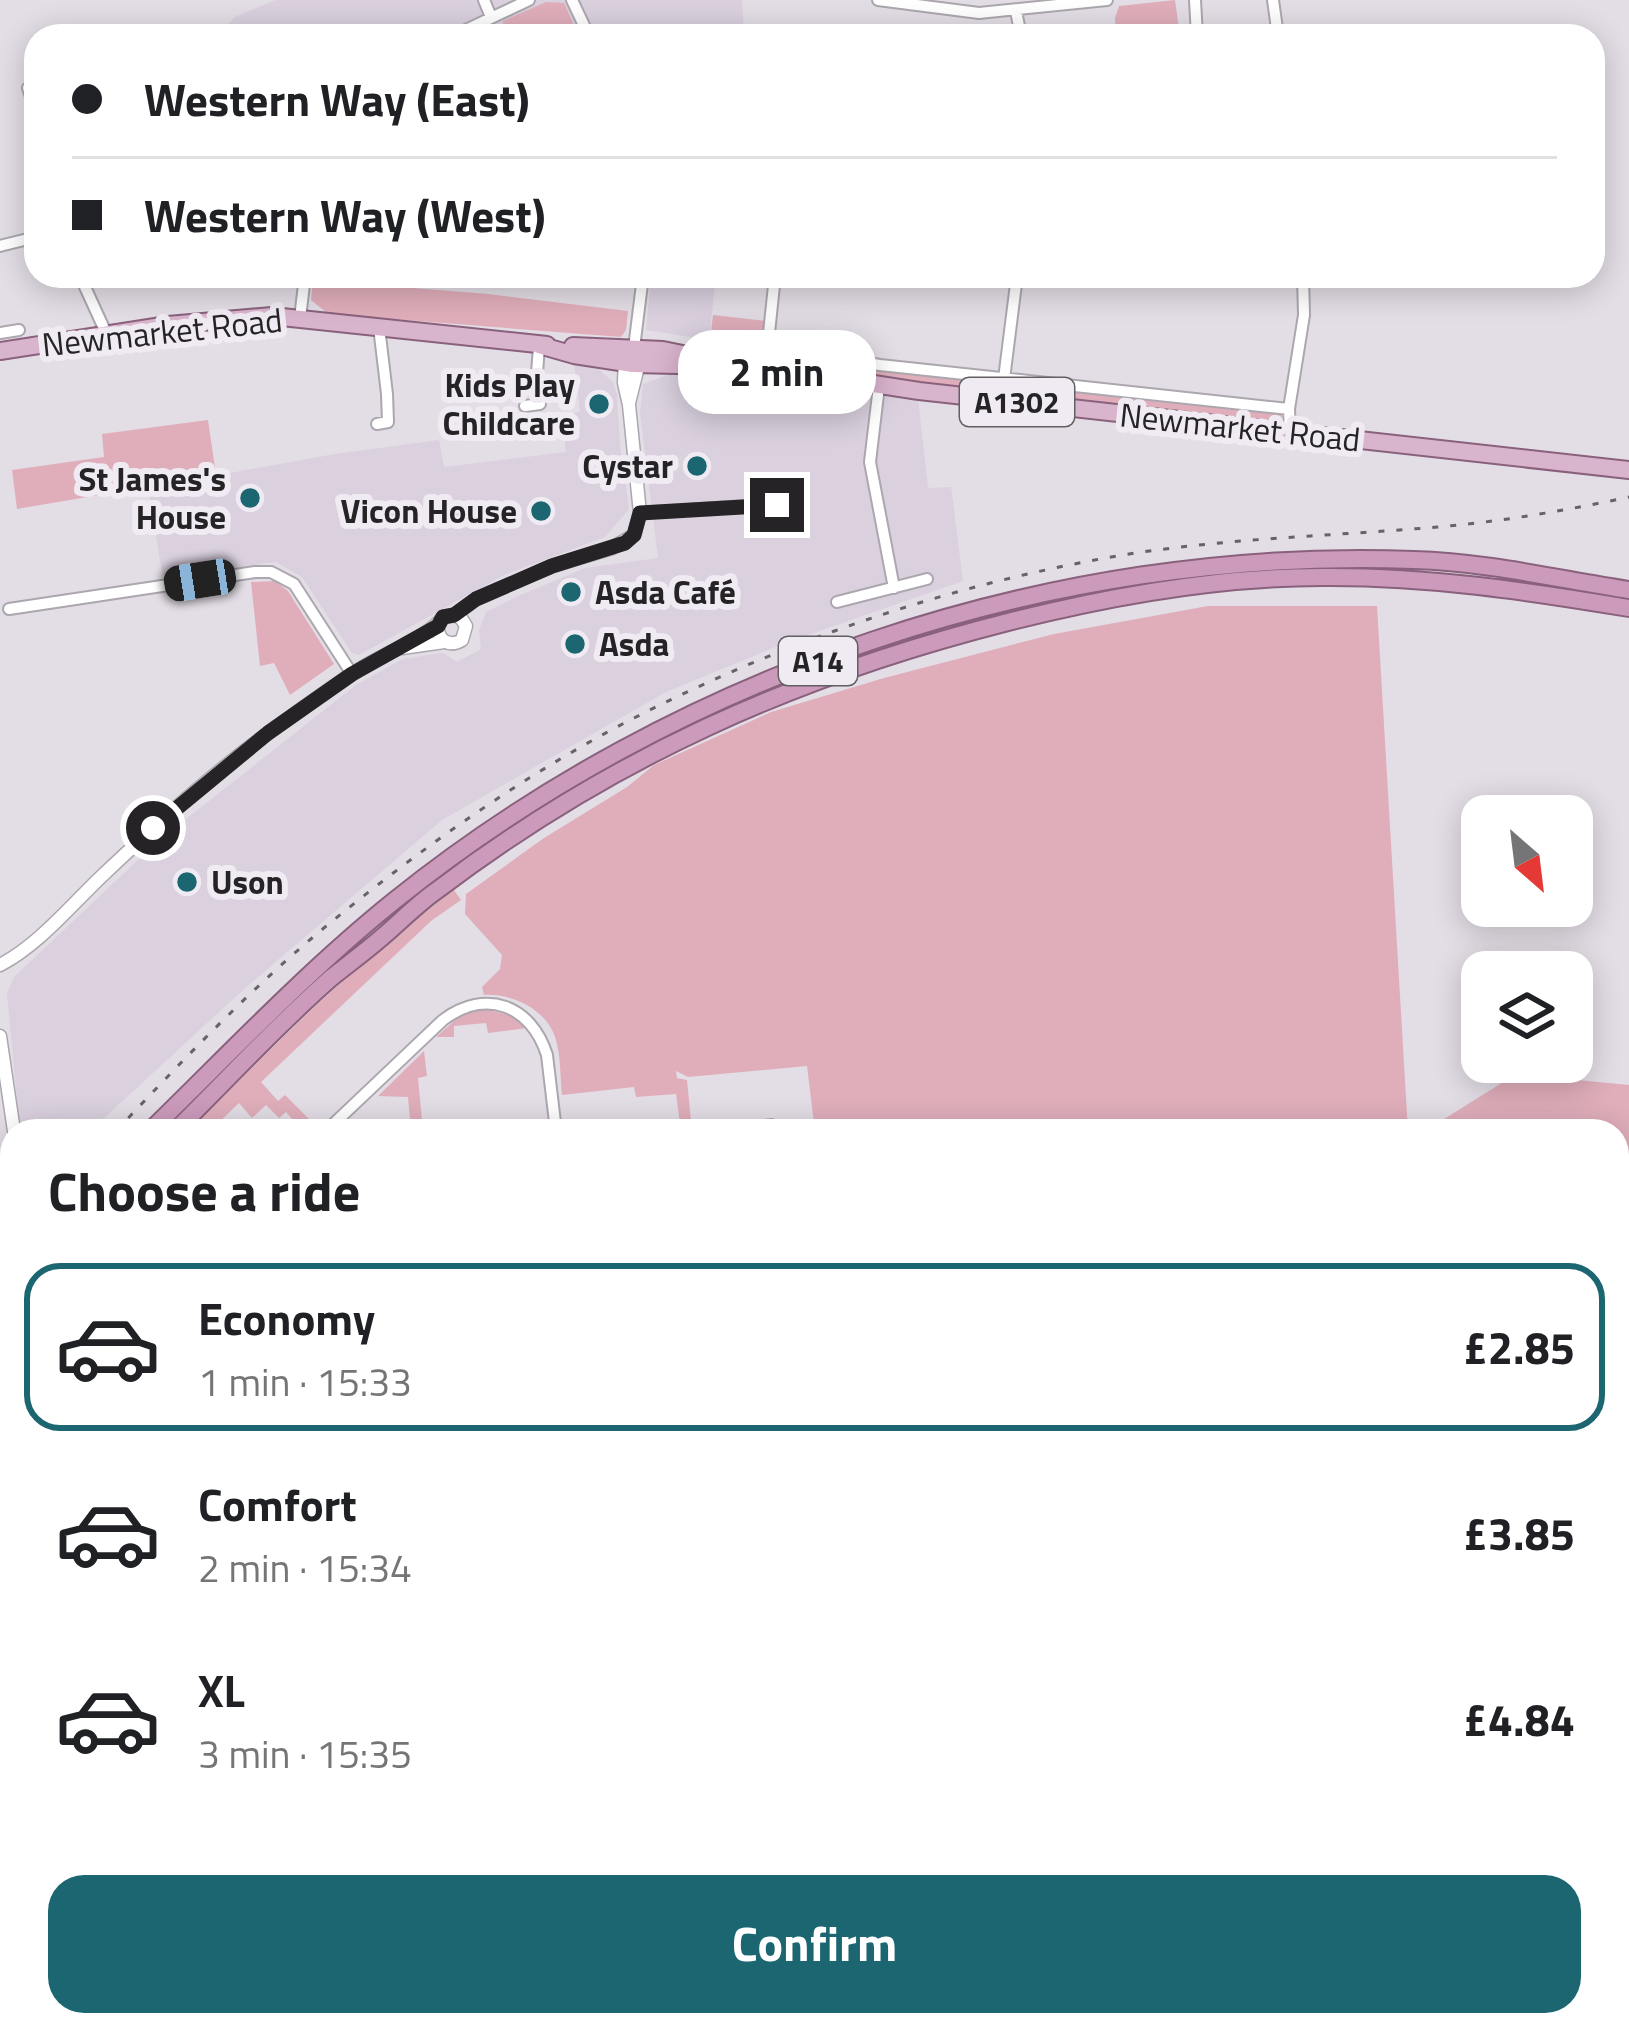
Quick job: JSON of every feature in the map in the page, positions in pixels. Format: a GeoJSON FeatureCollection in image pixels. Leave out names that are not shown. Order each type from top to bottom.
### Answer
{"type":"FeatureCollection","features":[{"type":"Feature","properties":{"kind":"highway","name":"A14"},"geometry":{"type":"LineString","coordinates":[[162,1119],[312,972],[393,901],[510,816],[714,703],[855,647],[1041,594],[1219,565],[1303,559],[1430,561],[1629,590]]}},
{"type":"Feature","properties":{"kind":"highway","name":"A14"},"geometry":{"type":"LineString","coordinates":[[187,1119],[329,980],[484,856],[637,760],[811,682],[952,636],[1045,612],[1137,592],[1226,582],[1316,577],[1443,581],[1629,608]]}},
{"type":"Feature","properties":{"kind":"main road","name":"Newmarket Road"},"geometry":{"type":"LineString","coordinates":[[0,351],[210,320],[300,318],[539,345],[574,356],[745,366],[768,359],[879,386],[1629,470]]}},
{"type":"Feature","properties":{"kind":"street"},"geometry":{"type":"LineString","coordinates":[[484,0],[491,17]]}},
{"type":"Feature","properties":{"kind":"street"},"geometry":{"type":"LineString","coordinates":[[477,24],[529,0]]}},
{"type":"Feature","properties":{"kind":"street"},"geometry":{"type":"LineString","coordinates":[[878,0],[979,13],[1107,0]]}},
{"type":"Feature","properties":{"kind":"street"},"geometry":{"type":"LineString","coordinates":[[1016,10],[1019,24]]}},
{"type":"Feature","properties":{"kind":"street"},"geometry":{"type":"LineString","coordinates":[[85,288],[106,334]]}},
{"type":"Feature","properties":{"kind":"street"},"geometry":{"type":"LineString","coordinates":[[300,318],[304,288]]}},
{"type":"Feature","properties":{"kind":"street"},"geometry":{"type":"LineString","coordinates":[[459,618],[443,617],[438,634],[444,641],[462,640],[466,631],[460,608],[552,566],[625,543],[634,535],[640,513],[629,405],[642,288]]}},
{"type":"Feature","properties":{"kind":"street"},"geometry":{"type":"LineString","coordinates":[[768,359],[774,288]]}},
{"type":"Feature","properties":{"kind":"street"},"geometry":{"type":"LineString","coordinates":[[1004,379],[1015,288]]}},
{"type":"Feature","properties":{"kind":"street"},"geometry":{"type":"LineString","coordinates":[[1290,433],[1304,288]]}},
{"type":"Feature","properties":{"kind":"street"},"geometry":{"type":"LineString","coordinates":[[377,424],[388,422],[379,327]]}},
{"type":"Feature","properties":{"kind":"street","name":"Newmarket Road"},"geometry":{"type":"LineString","coordinates":[[0,333],[19,330]]}},
{"type":"Feature","properties":{"kind":"street"},"geometry":{"type":"LineString","coordinates":[[525,406],[540,404],[539,345]]}},
{"type":"Feature","properties":{"kind":"street"},"geometry":{"type":"LineString","coordinates":[[768,359],[785,350],[880,365],[1289,409]]}},
{"type":"Feature","properties":{"kind":"street"},"geometry":{"type":"LineString","coordinates":[[879,386],[870,462],[895,588]]}},
{"type":"Feature","properties":{"kind":"street"},"geometry":{"type":"LineString","coordinates":[[640,513],[777,505]]}},
{"type":"Feature","properties":{"kind":"street"},"geometry":{"type":"LineString","coordinates":[[9,609],[271,572],[294,584],[352,674]]}},
{"type":"Feature","properties":{"kind":"street"},"geometry":{"type":"LineString","coordinates":[[837,602],[927,579]]}},
{"type":"Feature","properties":{"kind":"street"},"geometry":{"type":"LineString","coordinates":[[0,965],[268,733],[352,674],[438,626]]}},
{"type":"Feature","properties":{"kind":"street"},"geometry":{"type":"LineString","coordinates":[[400,648],[444,641]]}},
{"type":"Feature","properties":{"kind":"street"},"geometry":{"type":"LineString","coordinates":[[339,1119],[443,1021],[460,1008],[487,1004],[521,1014],[534,1027],[547,1055],[555,1119]]}},
{"type":"Feature","properties":{"kind":"street"},"geometry":{"type":"LineString","coordinates":[[0,1036],[12,1119]]}},
{"type":"Feature","properties":{"kind":"shaded area"},"geometry":{"type":"Polygon","coordinates":[[[275,0],[742,0],[743,24],[228,24],[275,0]]]}},
{"type":"Feature","properties":{"kind":"shaded area"},"geometry":{"type":"Polygon","coordinates":[[[1175,0],[1178,24],[1115,24],[1119,6],[1175,0]]]}},
{"type":"Feature","properties":{"kind":"shaded area"},"geometry":{"type":"Polygon","coordinates":[[[546,2],[564,3],[574,24],[503,24],[546,2]]]}},
{"type":"Feature","properties":{"kind":"shaded area"},"geometry":{"type":"Polygon","coordinates":[[[312,288],[413,288],[628,311],[621,337],[328,314],[311,300],[312,288]]]}},
{"type":"Feature","properties":{"kind":"shaded area"},"geometry":{"type":"Polygon","coordinates":[[[650,288],[715,288],[709,340],[646,330],[650,288]]]}},
{"type":"Feature","properties":{"kind":"shaded area"},"geometry":{"type":"Polygon","coordinates":[[[713,315],[767,321],[763,348],[757,354],[709,350],[713,315]]]}},
{"type":"Feature","properties":{"kind":"shaded area"},"geometry":{"type":"Polygon","coordinates":[[[782,357],[989,384],[1283,413],[1280,423],[878,380],[778,363],[782,357]]]}},
{"type":"Feature","properties":{"kind":"shaded area"},"geometry":{"type":"Polygon","coordinates":[[[574,361],[595,366],[613,382],[617,395],[629,509],[605,537],[504,575],[359,655],[352,653],[302,577],[276,562],[163,578],[148,488],[439,440],[444,467],[566,452],[562,416],[580,412],[574,361]]]}},
{"type":"Feature","properties":{"kind":"shaded area"},"geometry":{"type":"Polygon","coordinates":[[[673,373],[918,398],[928,488],[951,487],[963,581],[785,643],[666,692],[442,820],[244,989],[103,1119],[19,1119],[7,993],[14,977],[157,842],[356,685],[403,659],[443,653],[457,662],[481,649],[479,630],[486,612],[516,597],[585,568],[658,558],[640,413],[643,384],[673,373]]]}},
{"type":"Feature","properties":{"kind":"shaded area"},"geometry":{"type":"Polygon","coordinates":[[[208,420],[216,475],[17,509],[12,470],[104,457],[102,434],[208,420]]]}},
{"type":"Feature","properties":{"kind":"shaded area"},"geometry":{"type":"Polygon","coordinates":[[[275,581],[288,591],[334,664],[290,695],[274,663],[260,666],[251,582],[275,581]]]}},
{"type":"Feature","properties":{"kind":"shaded area"},"geometry":{"type":"Polygon","coordinates":[[[1208,606],[1377,606],[1407,1119],[814,1119],[807,1066],[688,1077],[676,1071],[677,1078],[687,1080],[691,1119],[679,1119],[676,1094],[636,1097],[634,1087],[562,1095],[557,1044],[544,1018],[516,1000],[484,995],[482,987],[500,969],[502,955],[465,914],[466,894],[654,765],[771,712],[1054,634],[1208,606]]]}},
{"type":"Feature","properties":{"kind":"shaded area"},"geometry":{"type":"Polygon","coordinates":[[[454,890],[461,900],[431,921],[261,1082],[278,1101],[285,1095],[309,1119],[292,1119],[286,1112],[279,1118],[266,1105],[252,1118],[239,1103],[222,1119],[199,1119],[311,1010],[384,943],[454,890]]]}},
{"type":"Feature","properties":{"kind":"shaded area"},"geometry":{"type":"Polygon","coordinates":[[[483,1009],[514,1016],[527,1028],[488,1033],[486,1023],[454,1026],[454,1037],[436,1037],[462,1014],[483,1009]]]}},
{"type":"Feature","properties":{"kind":"shaded area"},"geometry":{"type":"Polygon","coordinates":[[[424,1051],[427,1076],[418,1078],[422,1119],[410,1119],[408,1097],[378,1096],[424,1051]]]}},
{"type":"Feature","properties":{"kind":"shaded area"},"geometry":{"type":"Polygon","coordinates":[[[1593,1081],[1629,1085],[1629,1119],[1444,1119],[1502,1083],[1593,1081]]]}},
{"type":"Feature","properties":{"kind":"railway"},"geometry":{"type":"LineString","coordinates":[[127,1119],[274,972],[397,870],[576,750],[733,671],[922,602],[1117,556],[1480,523],[1629,497]]}},
{"type":"Feature","properties":{"kind":"place","name":"Kids Play Childcare"},"geometry":{"type":"Point","coordinates":[599,404]}},
{"type":"Feature","properties":{"kind":"place","name":"Cystar"},"geometry":{"type":"Point","coordinates":[697,466]}},
{"type":"Feature","properties":{"kind":"place","name":"St James's House"},"geometry":{"type":"Point","coordinates":[250,498]}},
{"type":"Feature","properties":{"kind":"place","name":"Vicon House"},"geometry":{"type":"Point","coordinates":[541,511]}},
{"type":"Feature","properties":{"kind":"place","name":"Asda Café"},"geometry":{"type":"Point","coordinates":[571,592]}},
{"type":"Feature","properties":{"kind":"place","name":"Asda"},"geometry":{"type":"Point","coordinates":[575,644]}},
{"type":"Feature","properties":{"kind":"place","name":"Uson"},"geometry":{"type":"Point","coordinates":[187,882]}},
{"type":"Feature","properties":{"kind":"route"},"geometry":{"type":"LineString","coordinates":[[153,828],[268,733],[352,674],[476,599],[552,566],[625,543],[634,535],[640,513],[777,505]]}}]}
